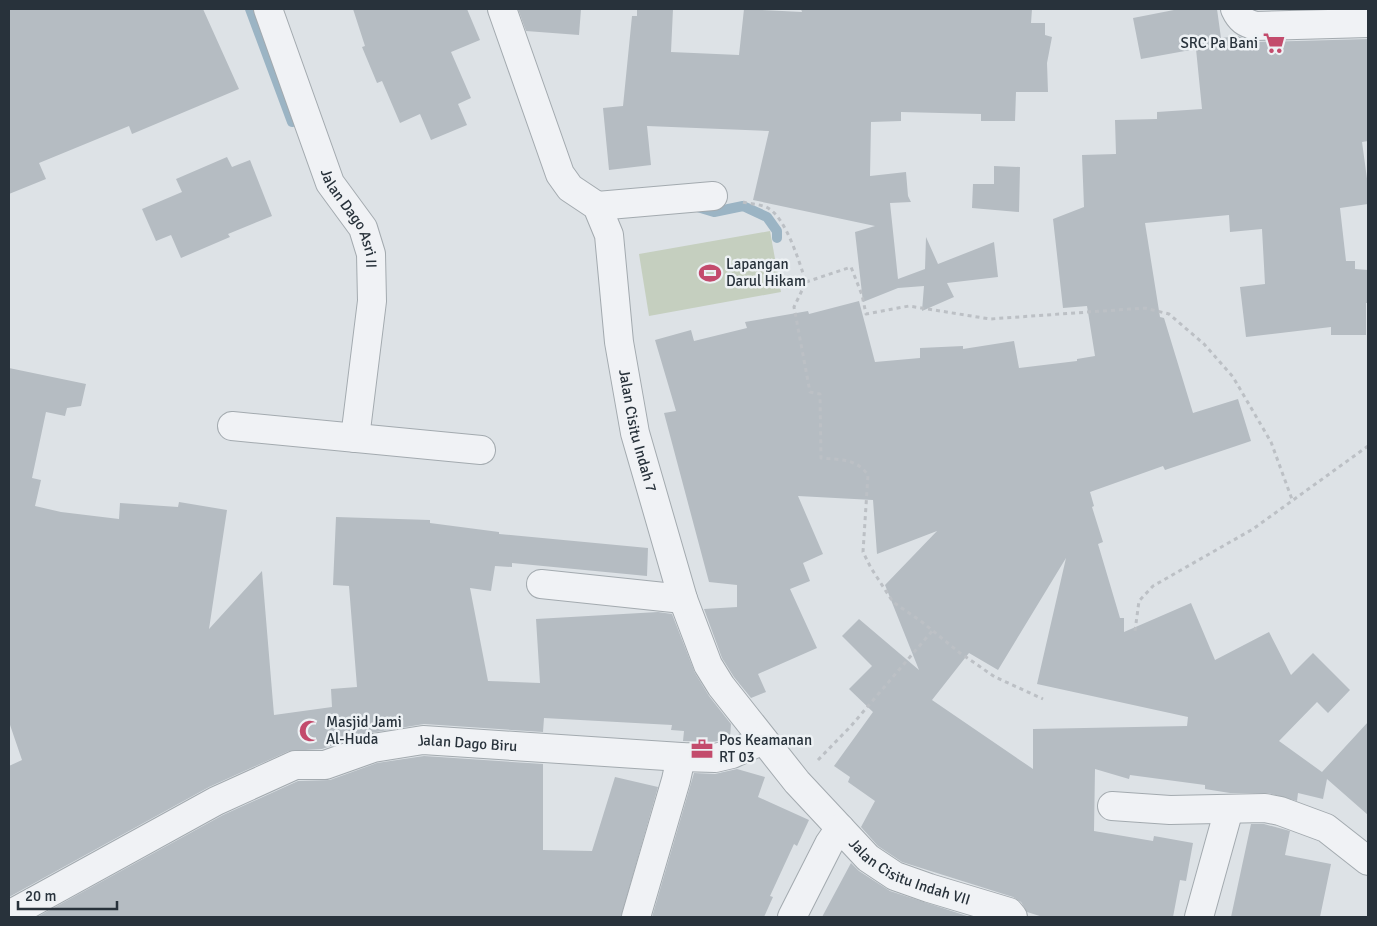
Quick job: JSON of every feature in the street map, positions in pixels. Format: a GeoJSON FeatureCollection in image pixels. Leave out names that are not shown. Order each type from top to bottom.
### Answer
{"type":"FeatureCollection","features":[{"type":"Feature","properties":{"kind":"street","name":"Jalan Dago Asri II"},"geometry":{"type":"LineString","coordinates":[[268,9],[330,183],[363,228],[371,254],[372,302],[355,438]]}},
{"type":"Feature","properties":{"kind":"street"},"geometry":{"type":"LineString","coordinates":[[502,9],[560,174],[570,188],[597,206],[713,196]]}},
{"type":"Feature","properties":{"kind":"street"},"geometry":{"type":"LineString","coordinates":[[1235,9],[1245,23],[1256,26],[1368,23]]}},
{"type":"Feature","properties":{"kind":"street","name":"Jalan Cisitu Indah 7"},"geometry":{"type":"LineString","coordinates":[[597,206],[609,235],[619,342],[635,433],[683,599],[708,665],[721,686],[796,782],[840,828]]}},
{"type":"Feature","properties":{"kind":"street"},"geometry":{"type":"LineString","coordinates":[[232,426],[481,450]]}},
{"type":"Feature","properties":{"kind":"street"},"geometry":{"type":"LineString","coordinates":[[541,584],[683,599]]}},
{"type":"Feature","properties":{"kind":"street","name":"Jalan Dago Biru"},"geometry":{"type":"LineString","coordinates":[[22,913],[216,801],[295,765],[325,765],[373,748],[423,740],[715,758],[732,754],[763,740]]}},
{"type":"Feature","properties":{"kind":"street"},"geometry":{"type":"LineString","coordinates":[[636,917],[676,780],[680,757]]}},
{"type":"Feature","properties":{"kind":"street"},"geometry":{"type":"LineString","coordinates":[[1112,806],[1170,810],[1265,808],[1280,811],[1326,828],[1368,861]]}},
{"type":"Feature","properties":{"kind":"street"},"geometry":{"type":"LineString","coordinates":[[1198,917],[1229,809]]}},
{"type":"Feature","properties":{"kind":"street"},"geometry":{"type":"LineString","coordinates":[[792,917],[829,844],[840,828]]}},
{"type":"Feature","properties":{"kind":"street","name":"Jalan Cisitu Indah VII"},"geometry":{"type":"LineString","coordinates":[[840,828],[868,858],[895,876],[1009,912],[1013,917]]}},
{"type":"Feature","properties":{"kind":"path"},"geometry":{"type":"LineString","coordinates":[[713,196],[767,207],[788,232],[806,282],[794,308],[810,392],[820,394],[821,458],[855,462],[863,467],[868,475],[863,552],[893,602],[995,677],[1043,699]]}},
{"type":"Feature","properties":{"kind":"path"},"geometry":{"type":"LineString","coordinates":[[806,282],[851,267],[862,295],[866,314],[909,306],[990,319],[1145,308],[1169,314],[1204,344],[1233,377],[1271,442],[1293,502]]}},
{"type":"Feature","properties":{"kind":"path"},"geometry":{"type":"LineString","coordinates":[[1135,631],[1139,601],[1153,586],[1253,529],[1293,502],[1368,446]]}},
{"type":"Feature","properties":{"kind":"path"},"geometry":{"type":"LineString","coordinates":[[796,782],[851,726],[933,630]]}},
{"type":"Feature","properties":{"kind":"green space","name":"Lapangan Darul Hikam"},"geometry":{"type":"Polygon","coordinates":[[[770,231],[781,292],[649,316],[639,254],[770,231]]]}},
{"type":"Feature","properties":{"kind":"building"},"geometry":{"type":"Polygon","coordinates":[[[9,9],[203,9],[239,89],[132,134],[129,126],[39,163],[46,179],[9,194],[9,9]]]}},
{"type":"Feature","properties":{"kind":"building"},"geometry":{"type":"Polygon","coordinates":[[[353,9],[467,9],[480,40],[451,52],[471,98],[458,104],[467,125],[431,140],[420,114],[400,123],[382,81],[377,83],[362,47],[365,46],[353,9]]]}},
{"type":"Feature","properties":{"kind":"building"},"geometry":{"type":"Polygon","coordinates":[[[518,9],[581,9],[579,35],[526,31],[518,9]]]}},
{"type":"Feature","properties":{"kind":"building"},"geometry":{"type":"Polygon","coordinates":[[[637,9],[673,9],[671,52],[739,55],[744,9],[802,12],[801,9],[1032,9],[1031,23],[1045,23],[1045,35],[1052,37],[1047,63],[1048,92],[1016,92],[1015,121],[981,121],[981,114],[901,112],[901,121],[871,122],[870,176],[906,172],[908,196],[911,202],[890,203],[898,279],[925,269],[926,237],[938,264],[994,242],[998,277],[947,283],[954,297],[922,311],[924,286],[898,288],[863,302],[855,232],[875,226],[753,200],[769,131],[647,126],[651,165],[609,170],[603,108],[623,106],[632,16],[637,16],[637,9]]]}},
{"type":"Feature","properties":{"kind":"building"},"geometry":{"type":"Polygon","coordinates":[[[1179,9],[1217,9],[1221,38],[1238,36],[1256,42],[1368,39],[1368,141],[1362,142],[1368,186],[1368,204],[1340,208],[1346,261],[1355,261],[1355,269],[1368,270],[1366,335],[1331,335],[1331,327],[1246,337],[1240,287],[1265,284],[1262,229],[1230,232],[1229,215],[1145,223],[1160,317],[1164,318],[1193,413],[1238,399],[1251,441],[1165,470],[1163,466],[1090,492],[1094,506],[1092,507],[1103,542],[1098,544],[1120,618],[1124,618],[1124,632],[1191,603],[1215,660],[1269,632],[1291,675],[1313,653],[1350,690],[1328,713],[1317,702],[1279,741],[1322,772],[1368,722],[1368,815],[1327,779],[1323,799],[1298,793],[1297,801],[1268,793],[1230,793],[1205,789],[1205,785],[1130,775],[1129,779],[1095,769],[1094,831],[1153,841],[1154,836],[1193,843],[1186,881],[1180,880],[1173,917],[1043,917],[1027,912],[1021,902],[1013,897],[902,862],[878,846],[861,827],[875,801],[848,782],[850,777],[834,766],[873,712],[849,689],[872,666],[842,636],[859,619],[919,670],[885,585],[937,531],[877,554],[873,500],[798,496],[823,554],[803,563],[810,581],[790,589],[817,648],[758,674],[766,692],[751,698],[722,658],[704,609],[737,607],[737,585],[709,582],[664,413],[676,411],[655,340],[691,330],[694,341],[747,328],[745,322],[808,311],[809,314],[859,301],[875,362],[920,358],[920,348],[963,346],[963,349],[1014,341],[1019,368],[1077,361],[1077,359],[1095,356],[1087,306],[1063,308],[1053,219],[1084,207],[1082,155],[1116,154],[1115,120],[1157,119],[1157,112],[1202,109],[1196,49],[1141,59],[1133,18],[1179,9]],[[1066,558],[998,670],[969,653],[932,700],[1033,769],[1033,729],[1187,726],[1188,717],[1037,684],[1066,558]]]}},
{"type":"Feature","properties":{"kind":"building"},"geometry":{"type":"Polygon","coordinates":[[[227,157],[232,167],[250,160],[272,216],[228,234],[230,237],[181,258],[171,235],[156,241],[142,209],[182,192],[176,179],[227,157]]]}},
{"type":"Feature","properties":{"kind":"building"},"geometry":{"type":"Polygon","coordinates":[[[994,166],[1020,167],[1019,212],[972,208],[973,184],[994,184],[994,166]]]}},
{"type":"Feature","properties":{"kind":"building"},"geometry":{"type":"Polygon","coordinates":[[[9,368],[86,384],[81,406],[67,408],[65,416],[46,412],[32,478],[41,480],[35,506],[61,512],[119,519],[120,503],[178,507],[179,502],[227,510],[209,629],[262,571],[274,715],[332,707],[331,689],[357,687],[349,586],[333,585],[336,517],[430,520],[430,523],[499,532],[499,534],[648,548],[647,576],[512,563],[512,567],[495,566],[491,591],[470,588],[488,681],[540,683],[536,619],[658,612],[672,614],[695,673],[709,696],[731,724],[730,738],[713,742],[683,741],[684,731],[671,730],[672,725],[544,718],[543,732],[424,724],[370,733],[322,749],[289,751],[209,787],[9,897],[9,766],[22,760],[9,722],[9,368]]]}},
{"type":"Feature","properties":{"kind":"building"},"geometry":{"type":"Polygon","coordinates":[[[424,756],[543,764],[543,850],[592,851],[615,777],[658,787],[621,917],[37,917],[223,815],[298,781],[330,780],[377,763],[424,756]]]}},
{"type":"Feature","properties":{"kind":"building"},"geometry":{"type":"Polygon","coordinates":[[[737,769],[765,777],[758,797],[809,820],[797,846],[794,844],[770,896],[773,897],[764,917],[652,917],[694,773],[715,774],[737,769]]]}},
{"type":"Feature","properties":{"kind":"building"},"geometry":{"type":"Polygon","coordinates":[[[1251,824],[1264,824],[1290,831],[1285,855],[1331,864],[1320,917],[1231,917],[1251,824]]]}},
{"type":"Feature","properties":{"kind":"building"},"geometry":{"type":"Polygon","coordinates":[[[851,863],[859,871],[890,891],[967,916],[822,917],[851,863]]]}},
{"type":"Feature","properties":{"kind":"waterway"},"geometry":{"type":"LineString","coordinates":[[250,9],[292,122]]}},
{"type":"Feature","properties":{"kind":"waterway"},"geometry":{"type":"LineString","coordinates":[[694,206],[714,212],[743,206],[767,217],[777,231],[777,238]]}},
{"type":"Feature","properties":{"kind":"place","name":"SRC Pa Bani"},"geometry":{"type":"Point","coordinates":[1274,43]}},
{"type":"Feature","properties":{"kind":"place","name":"Lapangan Darul Hikam"},"geometry":{"type":"Point","coordinates":[710,273]}},
{"type":"Feature","properties":{"kind":"place","name":"Masjid Jami Al-Huda"},"geometry":{"type":"Point","coordinates":[310,731]}},
{"type":"Feature","properties":{"kind":"place","name":"Pos Keamanan RT 03"},"geometry":{"type":"Point","coordinates":[702,749]}}]}
